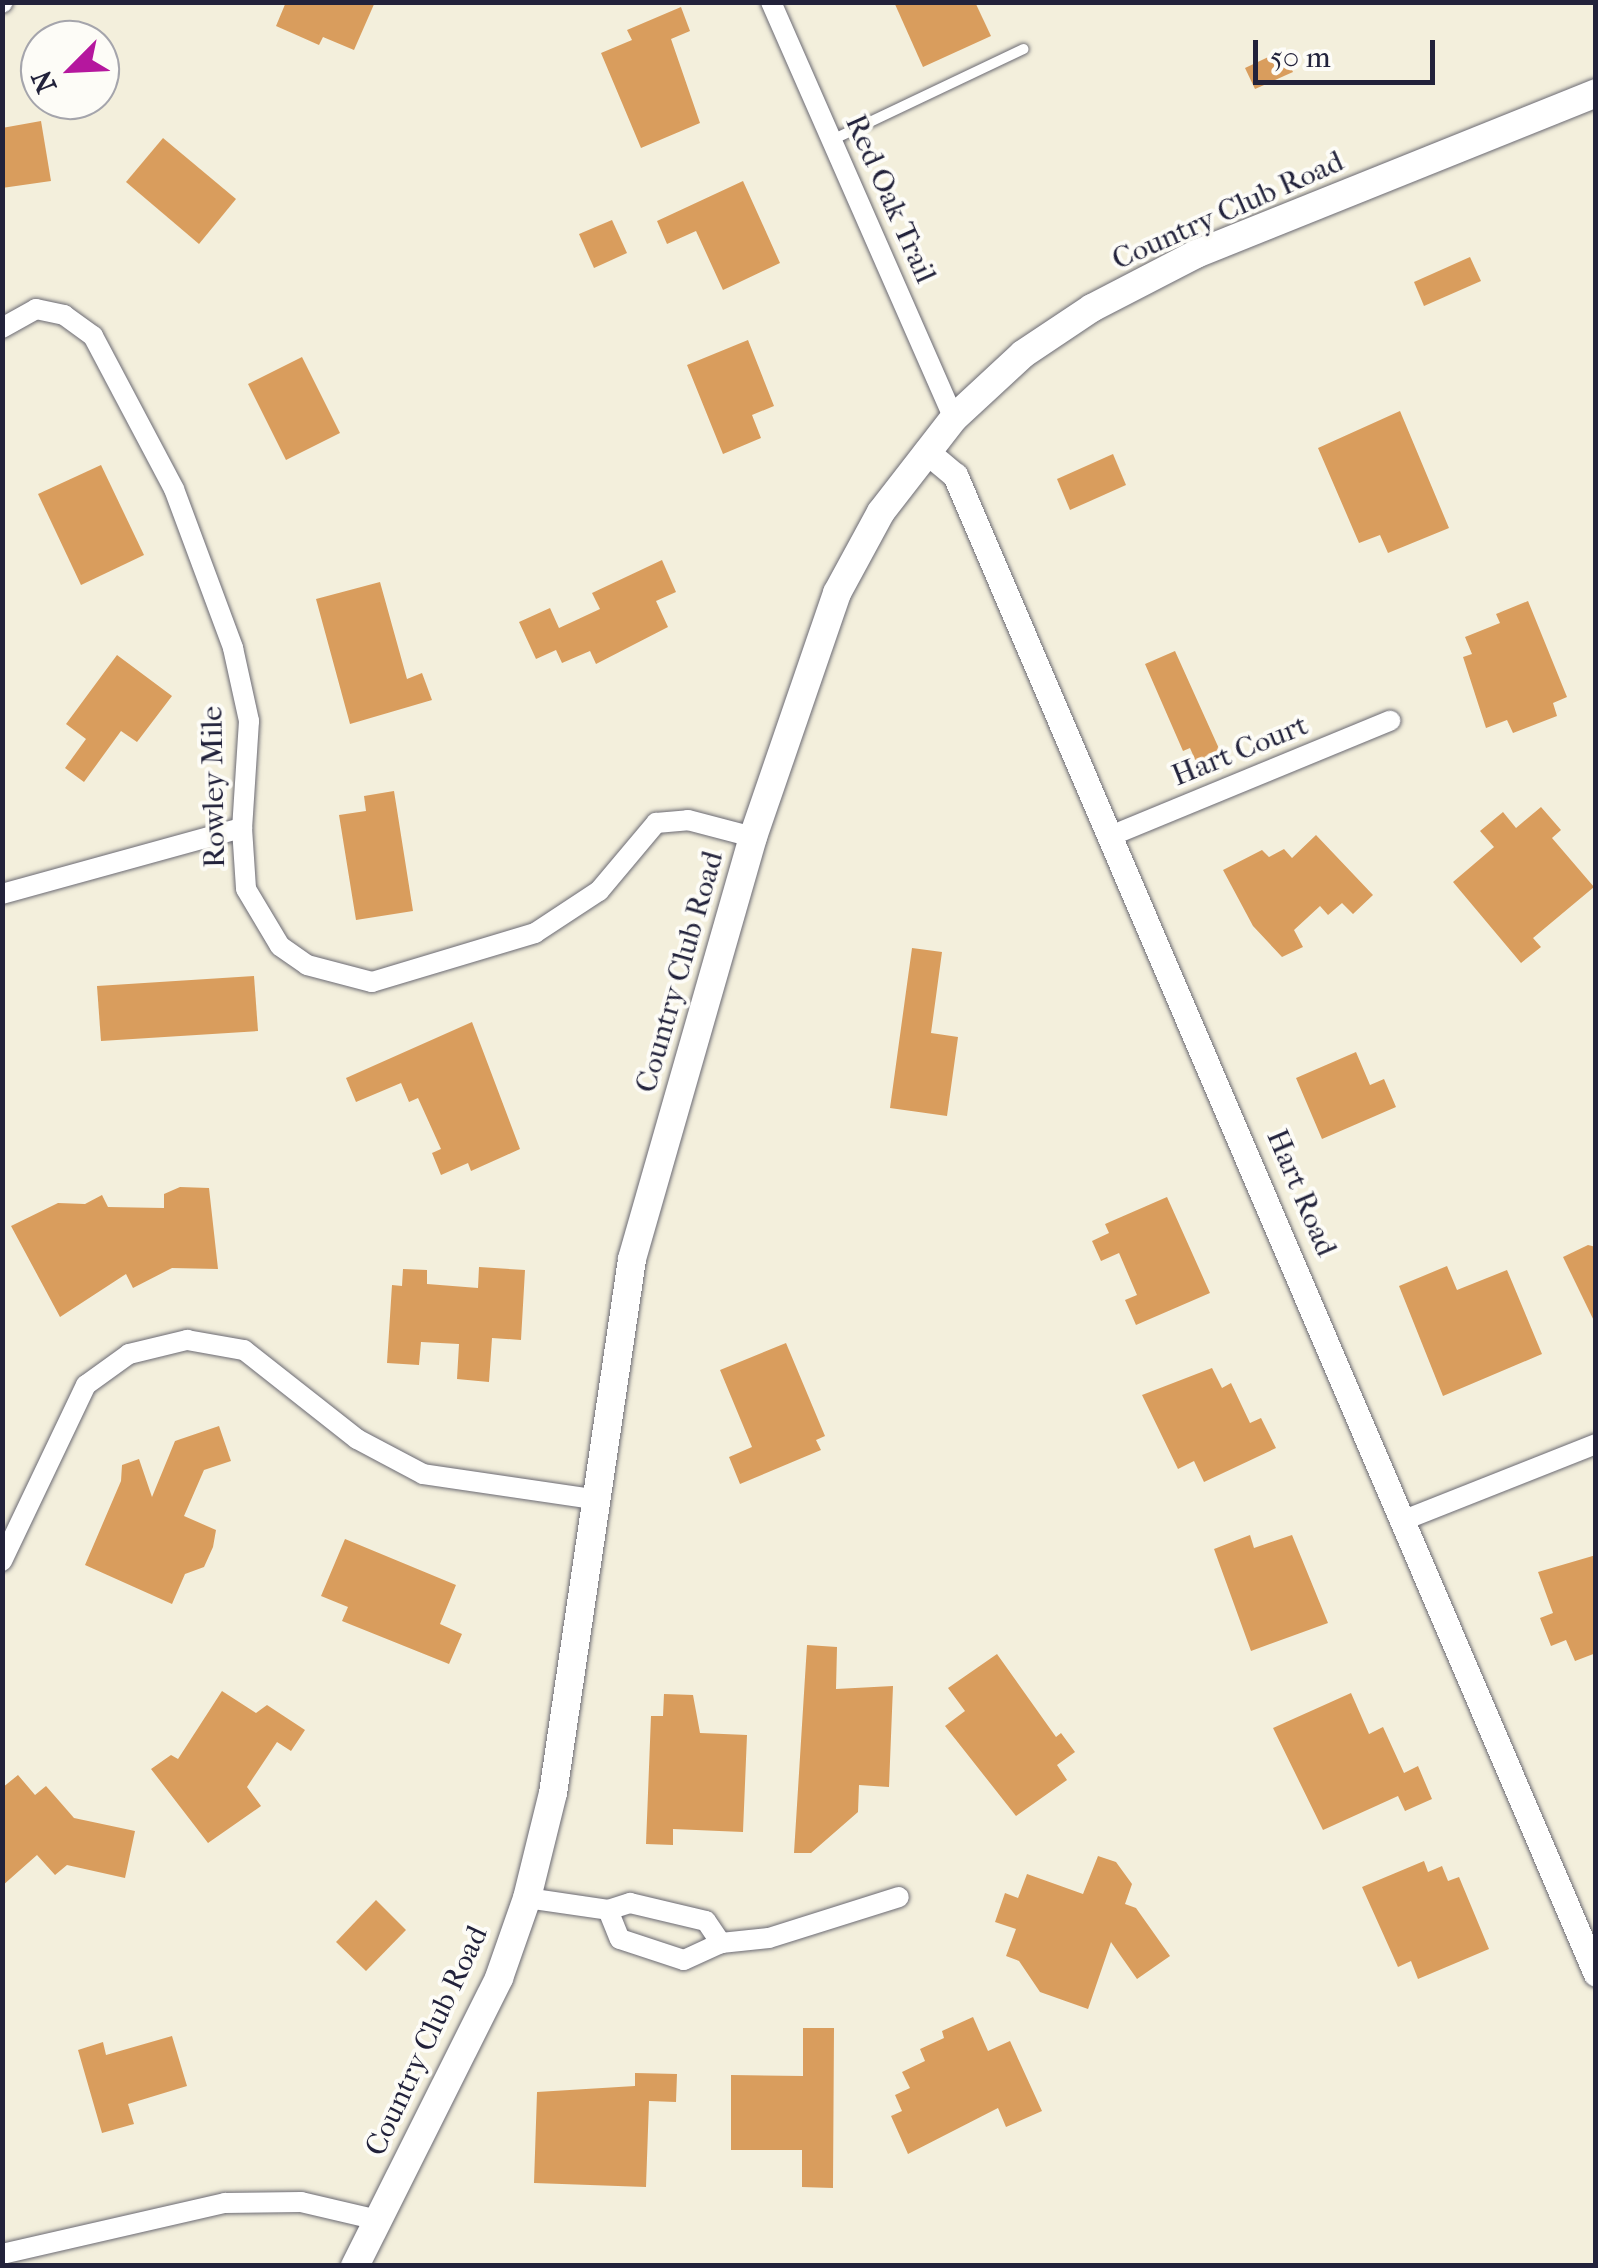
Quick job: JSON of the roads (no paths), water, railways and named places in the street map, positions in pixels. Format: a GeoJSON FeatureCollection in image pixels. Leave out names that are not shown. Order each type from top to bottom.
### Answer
{"type":"FeatureCollection","features":[{"type":"Feature","properties":{"kind":"main road","name":"Country Club Road"},"geometry":{"type":"LineString","coordinates":[[355,2266],[499,1978],[528,1898],[552,1792],[592,1498],[632,1260],[753,837],[837,594],[881,512],[954,418],[1024,354],[1092,308],[1196,254],[1596,93]]}},
{"type":"Feature","properties":{"kind":"street","name":"Red Oak Trail"},"geometry":{"type":"LineString","coordinates":[[771,2],[954,418]]}},
{"type":"Feature","properties":{"kind":"street","name":"Rowley Mile"},"geometry":{"type":"LineString","coordinates":[[2,328],[36,309],[64,315],[93,336],[174,489],[233,648],[249,722],[242,828],[246,888],[280,946],[307,965],[372,982],[402,978],[565,919],[600,891],[656,823],[688,820],[753,837]]}},
{"type":"Feature","properties":{"kind":"street","name":"Hart Road"},"geometry":{"type":"LineString","coordinates":[[926,451],[955,475],[1113,836],[1596,1974]]}},
{"type":"Feature","properties":{"kind":"street","name":"Hart Court"},"geometry":{"type":"LineString","coordinates":[[1113,836],[1390,721]]}},
{"type":"Feature","properties":{"kind":"street"},"geometry":{"type":"LineString","coordinates":[[2,894],[242,828]]}},
{"type":"Feature","properties":{"kind":"street"},"geometry":{"type":"LineString","coordinates":[[2,1561],[86,1385],[129,1354],[188,1340],[244,1350],[357,1439],[423,1474],[592,1498]]}},
{"type":"Feature","properties":{"kind":"street"},"geometry":{"type":"LineString","coordinates":[[1404,1520],[1596,1444]]}},
{"type":"Feature","properties":{"kind":"street"},"geometry":{"type":"LineString","coordinates":[[608,1910],[620,1939],[684,1960],[721,1943],[769,1938],[899,1897]]}},
{"type":"Feature","properties":{"kind":"street"},"geometry":{"type":"LineString","coordinates":[[528,1898],[608,1910],[630,1903],[706,1921],[721,1943]]}},
{"type":"Feature","properties":{"kind":"street"},"geometry":{"type":"LineString","coordinates":[[2,2254],[225,2203],[301,2202],[378,2220]]}},
{"type":"Feature","properties":{"kind":"lane"},"geometry":{"type":"LineString","coordinates":[[831,140],[1024,50]]}}]}
